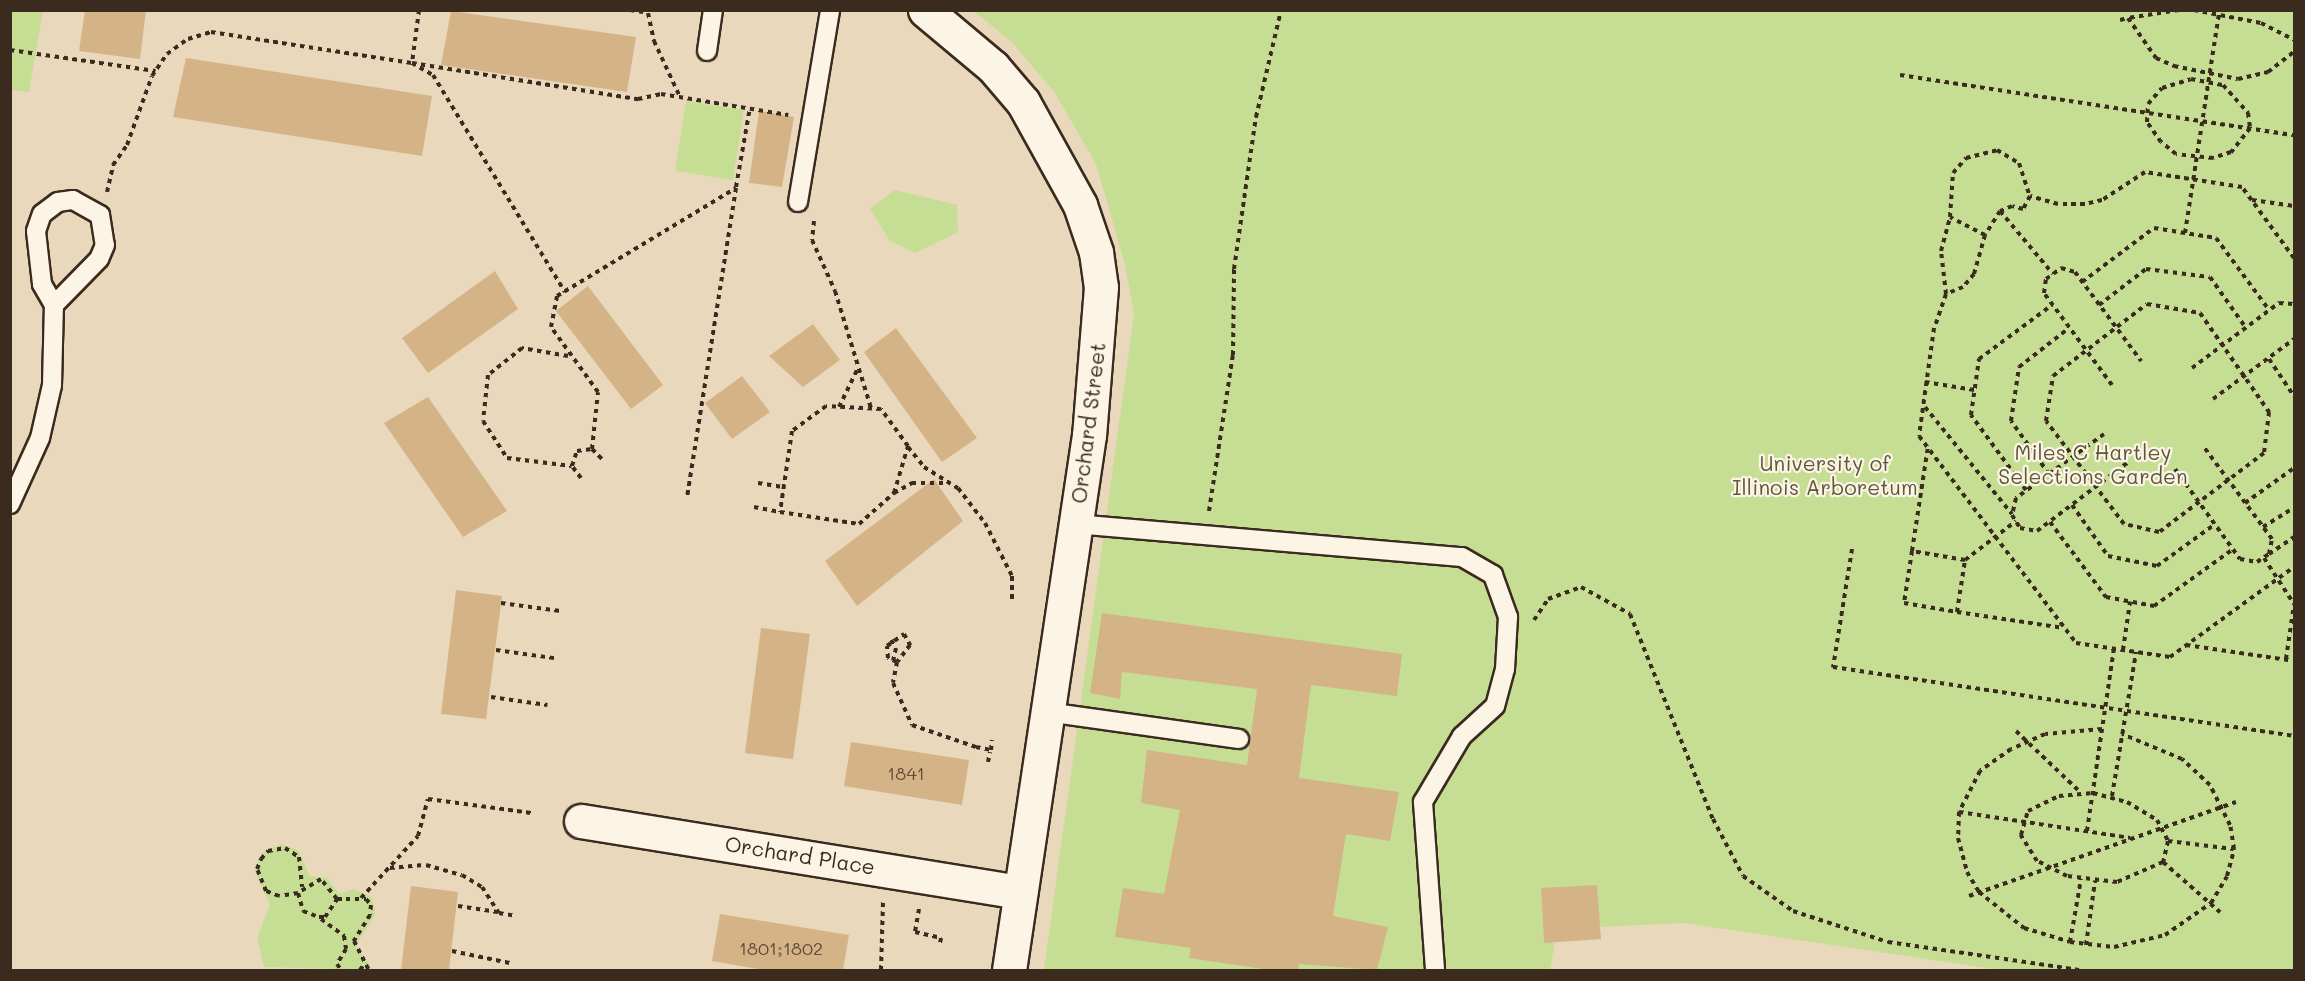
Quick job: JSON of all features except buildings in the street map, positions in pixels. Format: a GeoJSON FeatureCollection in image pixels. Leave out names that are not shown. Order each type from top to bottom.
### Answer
{"type":"FeatureCollection","features":[{"type":"Feature","properties":{"kind":"street","name":"Orchard Street"},"geometry":{"type":"LineString","coordinates":[[925,10],[993,67],[1023,102],[1080,205],[1096,252],[1100,339],[1009,970]]}},
{"type":"Feature","properties":{"kind":"street","name":"Orchard Place"},"geometry":{"type":"LineString","coordinates":[[580,821],[1020,892]]}},
{"type":"Feature","properties":{"kind":"lane"},"geometry":{"type":"LineString","coordinates":[[707,51],[713,10]]}},
{"type":"Feature","properties":{"kind":"lane"},"geometry":{"type":"LineString","coordinates":[[798,202],[830,10]]}},
{"type":"Feature","properties":{"kind":"lane"},"geometry":{"type":"LineString","coordinates":[[10,504],[40,438],[49,396],[54,305],[42,284],[35,248],[42,214],[58,202],[73,200],[100,215],[106,228],[99,259],[54,305]]}},
{"type":"Feature","properties":{"kind":"lane"},"geometry":{"type":"LineString","coordinates":[[1075,524],[1462,557],[1492,575],[1508,617],[1506,657],[1495,706],[1462,736],[1423,802],[1435,970]]}},
{"type":"Feature","properties":{"kind":"lane"},"geometry":{"type":"LineString","coordinates":[[1047,712],[1239,739]]}},
{"type":"Feature","properties":{"kind":"path"},"geometry":{"type":"LineString","coordinates":[[412,63],[419,10]]}},
{"type":"Feature","properties":{"kind":"path"},"geometry":{"type":"LineString","coordinates":[[630,10],[648,12],[654,41],[680,97]]}},
{"type":"Feature","properties":{"kind":"path"},"geometry":{"type":"LineString","coordinates":[[1206,536],[1233,355],[1238,246],[1256,117],[1281,10]]}},
{"type":"Feature","properties":{"kind":"path"},"geometry":{"type":"LineString","coordinates":[[2120,20],[2179,10]]}},
{"type":"Feature","properties":{"kind":"path"},"geometry":{"type":"LineString","coordinates":[[2194,10],[2220,13],[2261,23],[2295,40]]}},
{"type":"Feature","properties":{"kind":"path"},"geometry":{"type":"LineString","coordinates":[[2185,233],[2200,120],[2220,13]]}},
{"type":"Feature","properties":{"kind":"path"},"geometry":{"type":"LineString","coordinates":[[2128,18],[2156,58],[2209,75],[2238,79],[2260,74],[2295,52]]}},
{"type":"Feature","properties":{"kind":"path"},"geometry":{"type":"LineString","coordinates":[[100,215],[107,207],[113,165],[127,145],[156,71],[167,54],[188,39],[211,32],[638,99],[651,94],[680,97],[812,119]]}},
{"type":"Feature","properties":{"kind":"path"},"geometry":{"type":"LineString","coordinates":[[10,50],[156,71]]}},
{"type":"Feature","properties":{"kind":"path"},"geometry":{"type":"LineString","coordinates":[[412,63],[433,75],[565,292]]}},
{"type":"Feature","properties":{"kind":"path"},"geometry":{"type":"LineString","coordinates":[[1900,75],[2295,135]]}},
{"type":"Feature","properties":{"kind":"path"},"geometry":{"type":"LineString","coordinates":[[2191,79],[2208,81],[2223,85],[2241,102],[2250,128],[2231,152],[2195,158],[2176,154],[2161,142],[2147,122],[2147,111],[2162,88],[2191,79]]}},
{"type":"Feature","properties":{"kind":"path"},"geometry":{"type":"LineString","coordinates":[[687,496],[750,108]]}},
{"type":"Feature","properties":{"kind":"path"},"geometry":{"type":"LineString","coordinates":[[1946,294],[1963,286],[1974,274],[1985,235],[2000,211],[2012,206],[2023,208],[2030,196],[2019,163],[1997,150],[1965,158],[1953,173],[1950,218],[1941,251],[1946,294],[1934,328],[1925,382],[1925,406],[1919,436],[2076,643],[2170,657],[2295,567]]}},
{"type":"Feature","properties":{"kind":"path"},"geometry":{"type":"LineString","coordinates":[[2030,196],[2058,204],[2085,204],[2102,200],[2145,172],[2242,187],[2295,258]]}},
{"type":"Feature","properties":{"kind":"path"},"geometry":{"type":"LineString","coordinates":[[603,460],[592,448],[598,392],[569,356],[550,327],[557,296],[736,188]]}},
{"type":"Feature","properties":{"kind":"path"},"geometry":{"type":"LineString","coordinates":[[2252,200],[2295,206]]}},
{"type":"Feature","properties":{"kind":"path"},"geometry":{"type":"LineString","coordinates":[[798,202],[817,206],[812,240],[835,291],[871,408]]}},
{"type":"Feature","properties":{"kind":"path"},"geometry":{"type":"LineString","coordinates":[[2000,211],[2054,273]]}},
{"type":"Feature","properties":{"kind":"path"},"geometry":{"type":"LineString","coordinates":[[1950,218],[1985,235]]}},
{"type":"Feature","properties":{"kind":"path"},"geometry":{"type":"LineString","coordinates":[[2082,282],[2154,228],[2216,238],[2269,310]]}},
{"type":"Feature","properties":{"kind":"path"},"geometry":{"type":"LineString","coordinates":[[2112,385],[2044,293],[2046,279],[2061,268],[2075,272],[2141,361]]}},
{"type":"Feature","properties":{"kind":"path"},"geometry":{"type":"LineString","coordinates":[[2099,305],[2146,269],[2210,277],[2246,328]]}},
{"type":"Feature","properties":{"kind":"path"},"geometry":{"type":"LineString","coordinates":[[2192,368],[2279,303],[2295,304]]}},
{"type":"Feature","properties":{"kind":"path"},"geometry":{"type":"LineString","coordinates":[[2147,304],[2200,313],[2222,345],[2269,412],[2264,453],[2159,532],[2124,524],[2046,421],[2053,376],[2147,304]]}},
{"type":"Feature","properties":{"kind":"path"},"geometry":{"type":"LineString","coordinates":[[2026,490],[1971,415],[1974,390],[1979,359],[2052,305]]}},
{"type":"Feature","properties":{"kind":"path"},"geometry":{"type":"LineString","coordinates":[[2049,474],[2012,421],[2014,400],[2019,367],[2069,328]]}},
{"type":"Feature","properties":{"kind":"path"},"geometry":{"type":"LineString","coordinates":[[2214,399],[2268,358],[2294,342]]}},
{"type":"Feature","properties":{"kind":"path"},"geometry":{"type":"LineString","coordinates":[[569,356],[522,348],[488,375],[483,421],[507,458],[572,466],[581,478]]}},
{"type":"Feature","properties":{"kind":"path"},"geometry":{"type":"LineString","coordinates":[[2268,358],[2295,396]]}},
{"type":"Feature","properties":{"kind":"path"},"geometry":{"type":"LineString","coordinates":[[839,407],[858,367]]}},
{"type":"Feature","properties":{"kind":"path"},"geometry":{"type":"LineString","coordinates":[[1925,382],[1974,390]]}},
{"type":"Feature","properties":{"kind":"path"},"geometry":{"type":"LineString","coordinates":[[780,512],[792,431],[826,406],[881,409],[924,467],[951,483],[969,500],[999,545],[1012,576],[1012,601]]}},
{"type":"Feature","properties":{"kind":"path"},"geometry":{"type":"LineString","coordinates":[[1925,406],[2020,528],[2037,531],[2127,463]]}},
{"type":"Feature","properties":{"kind":"path"},"geometry":{"type":"LineString","coordinates":[[2012,515],[2016,498],[2104,434]]}},
{"type":"Feature","properties":{"kind":"path"},"geometry":{"type":"LineString","coordinates":[[894,493],[908,446]]}},
{"type":"Feature","properties":{"kind":"path"},"geometry":{"type":"LineString","coordinates":[[1928,447],[1904,603],[2064,627]]}},
{"type":"Feature","properties":{"kind":"path"},"geometry":{"type":"LineString","coordinates":[[2204,447],[2272,539],[2269,554]]}},
{"type":"Feature","properties":{"kind":"path"},"geometry":{"type":"LineString","coordinates":[[572,466],[577,452],[592,448]]}},
{"type":"Feature","properties":{"kind":"path"},"geometry":{"type":"LineString","coordinates":[[2245,503],[2295,468]]}},
{"type":"Feature","properties":{"kind":"path"},"geometry":{"type":"LineString","coordinates":[[2175,469],[2240,559],[2257,562],[2295,537]]}},
{"type":"Feature","properties":{"kind":"path"},"geometry":{"type":"LineString","coordinates":[[758,483],[783,487]]}},
{"type":"Feature","properties":{"kind":"path"},"geometry":{"type":"LineString","coordinates":[[754,507],[859,524],[894,493],[912,483],[951,483]]}},
{"type":"Feature","properties":{"kind":"path"},"geometry":{"type":"LineString","coordinates":[[2072,505],[2108,556],[2157,566],[2216,524]]}},
{"type":"Feature","properties":{"kind":"path"},"geometry":{"type":"LineString","coordinates":[[2263,526],[2295,508]]}},
{"type":"Feature","properties":{"kind":"path"},"geometry":{"type":"LineString","coordinates":[[1957,612],[1965,560],[2016,521]]}},
{"type":"Feature","properties":{"kind":"path"},"geometry":{"type":"LineString","coordinates":[[2050,522],[2106,597],[2154,606],[2233,549]]}},
{"type":"Feature","properties":{"kind":"path"},"geometry":{"type":"LineString","coordinates":[[1852,549],[1833,667],[2105,710],[2295,736]]}},
{"type":"Feature","properties":{"kind":"path"},"geometry":{"type":"LineString","coordinates":[[1912,551],[1965,560]]}},
{"type":"Feature","properties":{"kind":"path"},"geometry":{"type":"LineString","coordinates":[[2264,558],[2294,604],[2286,659]]}},
{"type":"Feature","properties":{"kind":"path"},"geometry":{"type":"LineString","coordinates":[[1506,657],[1548,599],[1581,587],[1604,597],[1630,614],[1713,819],[1743,876],[1793,910],[1834,928],[1888,942],[2079,970]]}},
{"type":"Feature","properties":{"kind":"path"},"geometry":{"type":"LineString","coordinates":[[2123,650],[2130,602]]}},
{"type":"Feature","properties":{"kind":"path"},"geometry":{"type":"LineString","coordinates":[[501,603],[560,611]]}},
{"type":"Feature","properties":{"kind":"path"},"geometry":{"type":"LineString","coordinates":[[904,634],[910,645],[895,661],[886,653],[891,640],[904,634]]}},
{"type":"Feature","properties":{"kind":"path"},"geometry":{"type":"LineString","coordinates":[[891,640],[896,648],[893,683],[912,725],[991,750],[992,740]]}},
{"type":"Feature","properties":{"kind":"path"},"geometry":{"type":"LineString","coordinates":[[2186,645],[2295,661]]}},
{"type":"Feature","properties":{"kind":"path"},"geometry":{"type":"LineString","coordinates":[[2088,831],[2114,649]]}},
{"type":"Feature","properties":{"kind":"path"},"geometry":{"type":"LineString","coordinates":[[496,650],[554,658]]}},
{"type":"Feature","properties":{"kind":"path"},"geometry":{"type":"LineString","coordinates":[[2112,796],[2136,652]]}},
{"type":"Feature","properties":{"kind":"path"},"geometry":{"type":"LineString","coordinates":[[491,697],[547,705]]}},
{"type":"Feature","properties":{"kind":"path"},"geometry":{"type":"LineString","coordinates":[[2102,729],[2045,734],[2026,742],[1980,771],[1959,812],[1958,838],[1967,872],[1979,892],[2024,928],[2070,942],[2114,947],[2165,935],[2211,903],[2227,876],[2234,849],[2222,807],[2210,785],[2182,759],[2122,734]]}},
{"type":"Feature","properties":{"kind":"path"},"geometry":{"type":"LineString","coordinates":[[2016,731],[2081,793]]}},
{"type":"Feature","properties":{"kind":"path"},"geometry":{"type":"LineString","coordinates":[[988,762],[990,752]]}},
{"type":"Feature","properties":{"kind":"path"},"geometry":{"type":"LineString","coordinates":[[2081,793],[2112,796],[2144,810],[2163,829],[2168,841],[2163,862],[2138,877],[2095,881],[2048,869],[2026,848],[2021,822],[2041,802],[2081,793]]}},
{"type":"Feature","properties":{"kind":"path"},"geometry":{"type":"LineString","coordinates":[[361,898],[418,836],[428,800],[531,813]]}},
{"type":"Feature","properties":{"kind":"path"},"geometry":{"type":"LineString","coordinates":[[1969,896],[2236,802]]}},
{"type":"Feature","properties":{"kind":"path"},"geometry":{"type":"LineString","coordinates":[[1959,812],[2132,839]]}},
{"type":"Feature","properties":{"kind":"path"},"geometry":{"type":"LineString","coordinates":[[2168,841],[2234,849]]}},
{"type":"Feature","properties":{"kind":"path"},"geometry":{"type":"LineString","coordinates":[[302,888],[298,857],[285,848],[268,851],[261,859],[257,869],[266,891],[279,896],[298,892],[321,879],[337,899]]}},
{"type":"Feature","properties":{"kind":"path"},"geometry":{"type":"LineString","coordinates":[[2163,862],[2220,912]]}},
{"type":"Feature","properties":{"kind":"path"},"geometry":{"type":"LineString","coordinates":[[389,868],[426,865],[462,875],[482,887],[499,913]]}},
{"type":"Feature","properties":{"kind":"path"},"geometry":{"type":"LineString","coordinates":[[2070,942],[2081,879]]}},
{"type":"Feature","properties":{"kind":"path"},"geometry":{"type":"LineString","coordinates":[[2086,945],[2095,881]]}},
{"type":"Feature","properties":{"kind":"path"},"geometry":{"type":"LineString","coordinates":[[298,892],[303,910],[319,917],[344,936],[346,949],[337,964],[341,970]]}},
{"type":"Feature","properties":{"kind":"path"},"geometry":{"type":"LineString","coordinates":[[881,970],[884,895]]}},
{"type":"Feature","properties":{"kind":"path"},"geometry":{"type":"LineString","coordinates":[[337,899],[361,898],[371,905],[370,915],[354,941],[369,970]]}},
{"type":"Feature","properties":{"kind":"path"},"geometry":{"type":"LineString","coordinates":[[319,917],[325,917],[337,899]]}},
{"type":"Feature","properties":{"kind":"path"},"geometry":{"type":"LineString","coordinates":[[920,901],[915,932],[941,938],[940,943]]}},
{"type":"Feature","properties":{"kind":"path"},"geometry":{"type":"LineString","coordinates":[[458,906],[516,916]]}},
{"type":"Feature","properties":{"kind":"path"},"geometry":{"type":"LineString","coordinates":[[452,951],[510,963]]}},
{"type":"Feature","properties":{"kind":"path"},"geometry":{"type":"LineString","coordinates":[[360,970],[365,962]]}},
{"type":"Feature","properties":{"kind":"shaded area"},"geometry":{"type":"Polygon","coordinates":[[[11,11],[2294,11],[2294,970],[11,970],[11,11]]]}},
{"type":"Feature","properties":{"kind":"green space"},"geometry":{"type":"Polygon","coordinates":[[[11,10],[43,11],[29,92],[11,90],[11,10]]]}},
{"type":"Feature","properties":{"kind":"green space","name":"University of Illinois Arboretum"},"geometry":{"type":"Polygon","coordinates":[[[973,11],[2294,11],[2294,970],[2000,970],[1684,923],[1600,927],[1597,885],[1541,889],[1544,942],[1555,942],[1550,970],[1044,970],[1134,314],[1125,265],[1096,164],[1055,93],[1012,42],[973,11]]]}},
{"type":"Feature","properties":{"kind":"green space"},"geometry":{"type":"Polygon","coordinates":[[[686,101],[744,110],[733,180],[675,171],[686,101]]]}},
{"type":"Feature","properties":{"kind":"green space"},"geometry":{"type":"Polygon","coordinates":[[[895,190],[957,205],[958,232],[915,253],[890,241],[870,209],[895,190]]]}},
{"type":"Feature","properties":{"kind":"green space"},"geometry":{"type":"Polygon","coordinates":[[[281,844],[298,850],[310,876],[327,878],[339,894],[354,889],[372,897],[375,915],[356,945],[373,970],[264,967],[257,938],[270,905],[254,870],[262,853],[281,844]]]}},
{"type":"Feature","properties":{"kind":"park label","name":"Miles C Hartley Selections Garden"},"geometry":{"type":"Point","coordinates":[2093,464]}}]}
